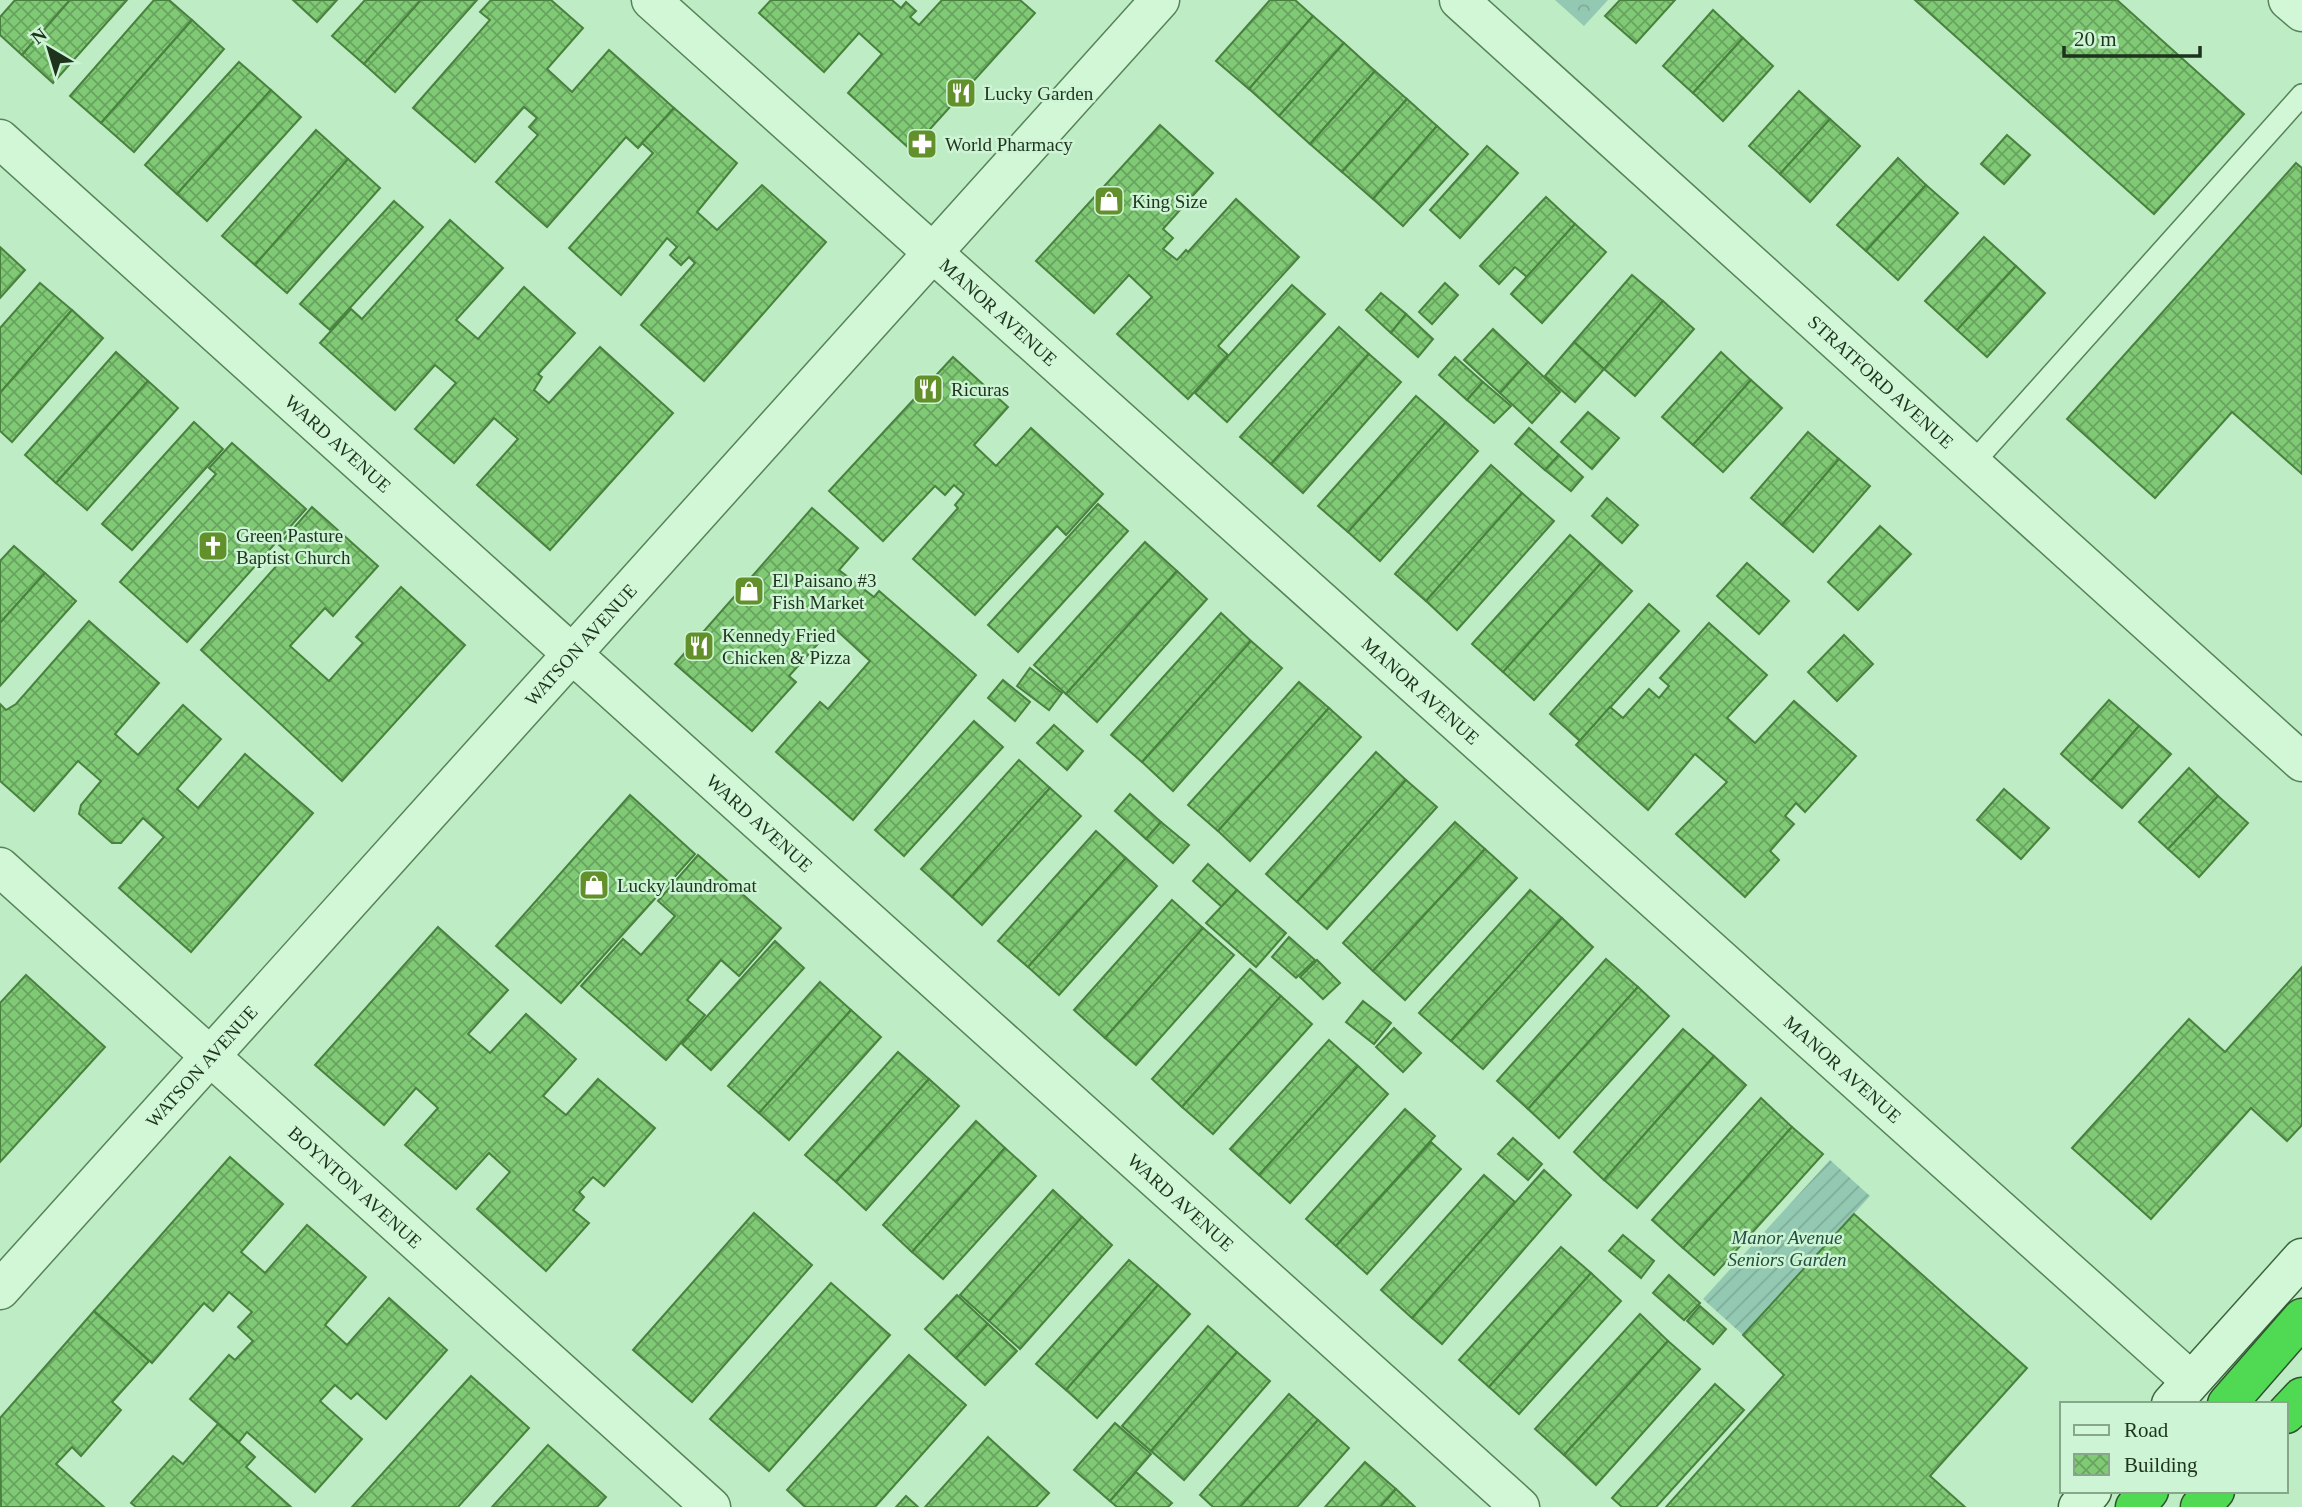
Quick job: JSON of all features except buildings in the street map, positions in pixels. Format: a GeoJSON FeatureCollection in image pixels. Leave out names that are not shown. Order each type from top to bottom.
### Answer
{"type":"FeatureCollection","features":[{"type":"Feature","properties":{"kind":"highway"},"geometry":{"type":"LineString","coordinates":[[2229,1402],[2302,1318]]}},
{"type":"Feature","properties":{"kind":"highway"},"geometry":{"type":"LineString","coordinates":[[2288,1412],[2302,1397]]}},
{"type":"Feature","properties":{"kind":"highway"},"geometry":{"type":"LineString","coordinates":[[2135,1507],[2147,1493]]}},
{"type":"Feature","properties":{"kind":"highway"},"geometry":{"type":"LineString","coordinates":[[2200,1507],[2213,1493]]}},
{"type":"Feature","properties":{"kind":"street","name":"MANOR AVENUE"},"geometry":{"type":"LineString","coordinates":[[651,0],[933,253],[2181,1392]]}},
{"type":"Feature","properties":{"kind":"street","name":"WATSON AVENUE"},"geometry":{"type":"LineString","coordinates":[[0,1290],[1160,0]]}},
{"type":"Feature","properties":{"kind":"street","name":"STRATFORD AVENUE"},"geometry":{"type":"LineString","coordinates":[[1459,0],[2302,762]]}},
{"type":"Feature","properties":{"kind":"street"},"geometry":{"type":"LineString","coordinates":[[2288,0],[2302,12]]}},
{"type":"Feature","properties":{"kind":"street","name":"WARD AVENUE"},"geometry":{"type":"LineString","coordinates":[[0,139],[1520,1507]]}},
{"type":"Feature","properties":{"kind":"street","name":"BOYNTON AVENUE"},"geometry":{"type":"LineString","coordinates":[[0,867],[711,1507]]}},
{"type":"Feature","properties":{"kind":"street"},"geometry":{"type":"LineString","coordinates":[[2181,1392],[2302,1258]]}},
{"type":"Feature","properties":{"kind":"street"},"geometry":{"type":"LineString","coordinates":[[2078,1507],[2090,1493]]}},
{"type":"Feature","properties":{"kind":"lane"},"geometry":{"type":"LineString","coordinates":[[1972,464],[2302,95]]}},
{"type":"Feature","properties":{"kind":"green space"},"geometry":{"type":"Polygon","coordinates":[[[1555,0],[1608,0],[1584,26],[1555,0]]]}},
{"type":"Feature","properties":{"kind":"green space","name":"Manor Avenue Seniors Garden"},"geometry":{"type":"Polygon","coordinates":[[[1830,1160],[1870,1196],[1743,1335],[1703,1299],[1830,1160]]]}},
{"type":"Feature","properties":{"kind":"place","name":"Lucky Garden"},"geometry":{"type":"Point","coordinates":[961,93]}},
{"type":"Feature","properties":{"kind":"place","name":"World Pharmacy"},"geometry":{"type":"Point","coordinates":[922,144]}},
{"type":"Feature","properties":{"kind":"place","name":"King Size"},"geometry":{"type":"Point","coordinates":[1109,201]}},
{"type":"Feature","properties":{"kind":"place","name":"Ricuras"},"geometry":{"type":"Point","coordinates":[928,389]}},
{"type":"Feature","properties":{"kind":"place","name":"Green Pasture Baptist Church"},"geometry":{"type":"Point","coordinates":[213,546]}},
{"type":"Feature","properties":{"kind":"place","name":"El Paisano #3 Fish Market"},"geometry":{"type":"Point","coordinates":[749,591]}},
{"type":"Feature","properties":{"kind":"place","name":"Kennedy Fried Chicken & Pizza"},"geometry":{"type":"Point","coordinates":[699,646]}},
{"type":"Feature","properties":{"kind":"place","name":"Lucky laundromat"},"geometry":{"type":"Point","coordinates":[594,885]}}]}
